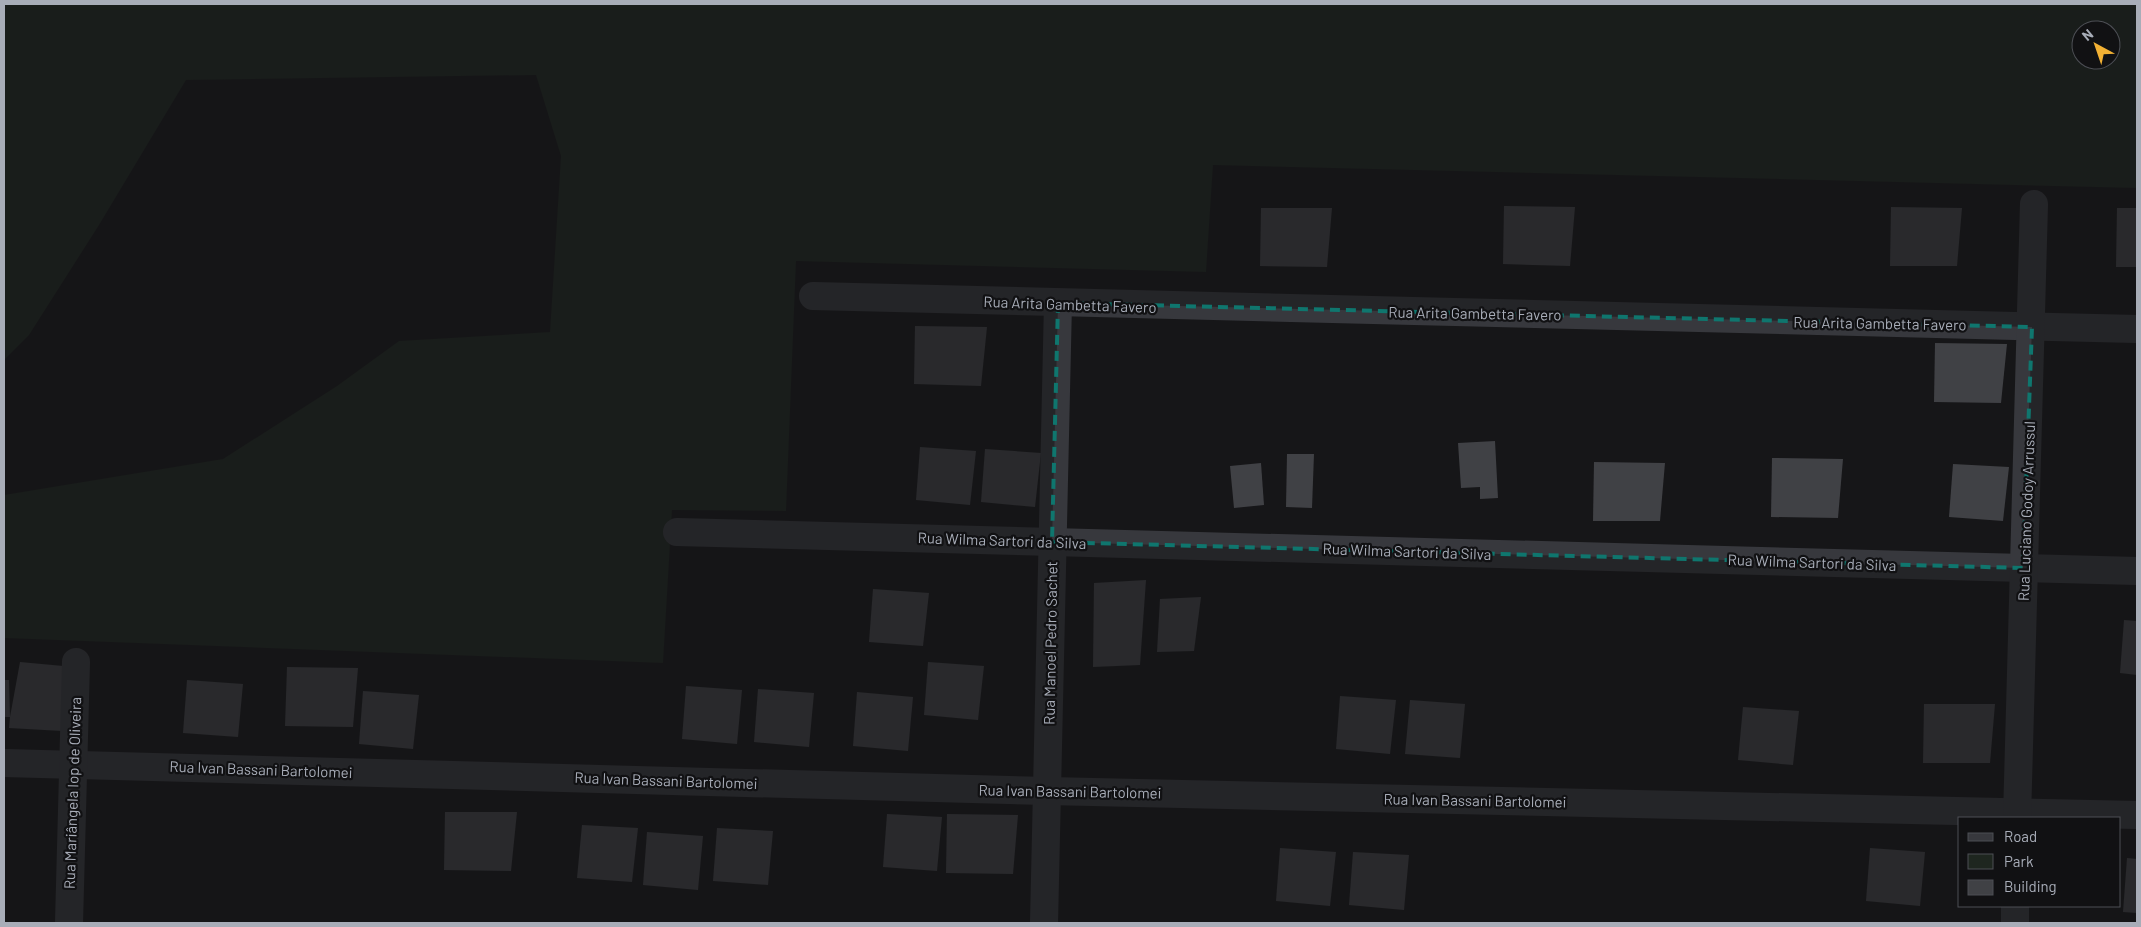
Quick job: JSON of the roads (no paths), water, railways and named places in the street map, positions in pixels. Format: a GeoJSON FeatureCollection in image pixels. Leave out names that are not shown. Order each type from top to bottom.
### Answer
{"type":"FeatureCollection","features":[{"type":"Feature","properties":{"kind":"street","name":"Rua Luciano Godoy Arrussul"},"geometry":{"type":"LineString","coordinates":[[2017,815],[2034,204]]}},
{"type":"Feature","properties":{"kind":"street","name":"Rua Arita Gambetta Favero"},"geometry":{"type":"LineString","coordinates":[[813,296],[1058,304],[2137,329]]}},
{"type":"Feature","properties":{"kind":"street","name":"Rua Manoel Pedro Sachet"},"geometry":{"type":"LineString","coordinates":[[1044,923],[1058,304]]}},
{"type":"Feature","properties":{"kind":"street","name":"Rua Wilma Sartori da Silva"},"geometry":{"type":"LineString","coordinates":[[677,532],[2137,571]]}},
{"type":"Feature","properties":{"kind":"street","name":"Rua Mariângela Iop de Oliveira"},"geometry":{"type":"LineString","coordinates":[[69,923],[76,662]]}},
{"type":"Feature","properties":{"kind":"street","name":"Rua Ivan Bassani Bartolomei"},"geometry":{"type":"LineString","coordinates":[[4,763],[2017,815],[2137,815]]}},
{"type":"Feature","properties":{"kind":"street"},"geometry":{"type":"LineString","coordinates":[[2015,907],[2015,923]]}}]}
